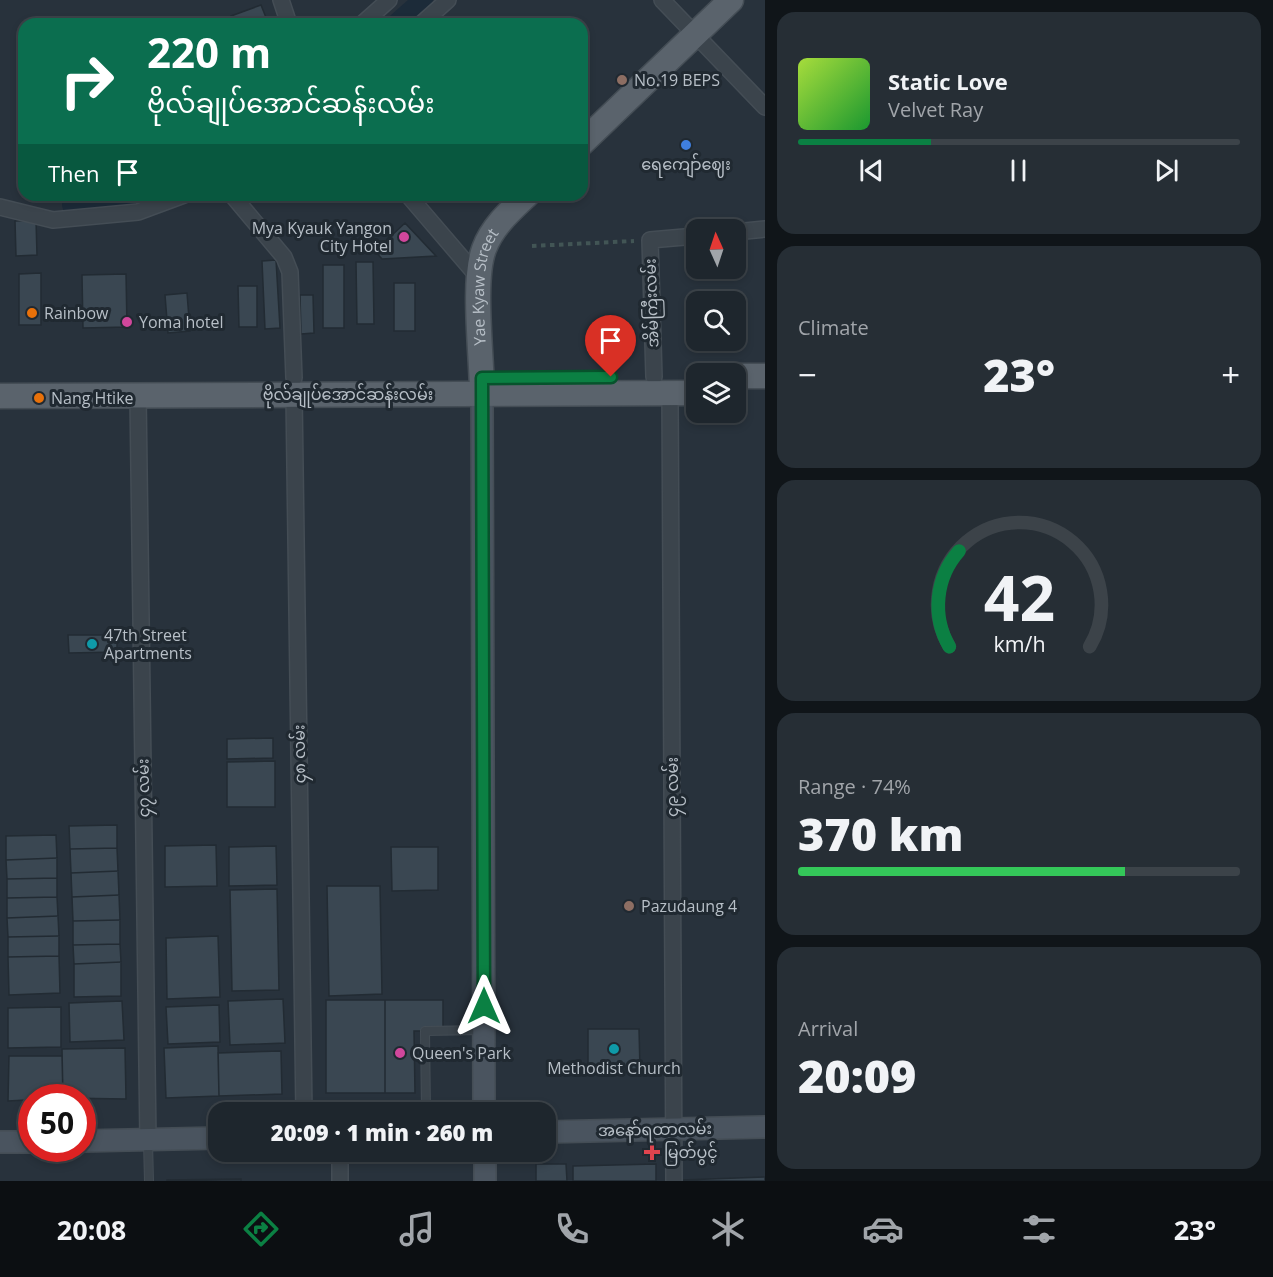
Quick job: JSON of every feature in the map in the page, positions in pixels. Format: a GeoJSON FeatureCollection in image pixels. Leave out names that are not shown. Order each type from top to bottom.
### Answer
{"type":"FeatureCollection","features":[{"type":"Feature","properties":{"kind":"main road"},"geometry":{"type":"LineString","coordinates":[[588,137],[731,0]]}},
{"type":"Feature","properties":{"kind":"main road","name":"Yae Kyaw Street"},"geometry":{"type":"LineString","coordinates":[[482,386],[479,278],[484,250],[500,221],[521,201]]}},
{"type":"Feature","properties":{"kind":"main road"},"geometry":{"type":"LineString","coordinates":[[746,376],[765,376]]}},
{"type":"Feature","properties":{"kind":"main road","name":"ဗိုလ်ချုပ်အောင်ဆန်းလမ်း"},"geometry":{"type":"LineString","coordinates":[[0,379],[294,386],[662,385],[686,379]]}},
{"type":"Feature","properties":{"kind":"main road","name":"ဗိုလ်ချုပ်အောင်ဆန်းလမ်း"},"geometry":{"type":"LineString","coordinates":[[662,385],[686,391]]}},
{"type":"Feature","properties":{"kind":"main road","name":"ဗိုလ်ချုပ်အောင်ဆန်းလမ်း"},"geometry":{"type":"LineString","coordinates":[[0,396],[138,395],[294,386]]}},
{"type":"Feature","properties":{"kind":"main road"},"geometry":{"type":"LineString","coordinates":[[482,386],[484,1102]]}},
{"type":"Feature","properties":{"kind":"main road"},"geometry":{"type":"LineString","coordinates":[[746,393],[765,393]]}},
{"type":"Feature","properties":{"kind":"main road","name":"အနော်ရထာလမ်း"},"geometry":{"type":"LineString","coordinates":[[556,1132],[765,1127]]}},
{"type":"Feature","properties":{"kind":"main road"},"geometry":{"type":"LineString","coordinates":[[96,1141],[208,1138]]}},
{"type":"Feature","properties":{"kind":"main road"},"geometry":{"type":"LineString","coordinates":[[0,1142],[18,1142]]}},
{"type":"Feature","properties":{"kind":"main road"},"geometry":{"type":"LineString","coordinates":[[485,1162],[485,1181]]}},
{"type":"Feature","properties":{"kind":"street"},"geometry":{"type":"LineString","coordinates":[[282,0],[287,18]]}},
{"type":"Feature","properties":{"kind":"street"},"geometry":{"type":"LineString","coordinates":[[369,18],[389,0]]}},
{"type":"Feature","properties":{"kind":"street"},"geometry":{"type":"LineString","coordinates":[[428,18],[448,0]]}},
{"type":"Feature","properties":{"kind":"street"},"geometry":{"type":"LineString","coordinates":[[663,0],[765,107]]}},
{"type":"Feature","properties":{"kind":"street"},"geometry":{"type":"LineString","coordinates":[[0,207],[53,220],[138,212],[168,201]]}},
{"type":"Feature","properties":{"kind":"street","name":"၄၈ လမ်း"},"geometry":{"type":"LineString","coordinates":[[237,201],[284,257],[290,272],[294,386],[304,1102]]}},
{"type":"Feature","properties":{"kind":"street"},"geometry":{"type":"LineString","coordinates":[[413,201],[479,278]]}},
{"type":"Feature","properties":{"kind":"street"},"geometry":{"type":"LineString","coordinates":[[746,231],[765,229]]}},
{"type":"Feature","properties":{"kind":"street","name":"အိမ်ကြီးလမ်း"},"geometry":{"type":"LineString","coordinates":[[662,385],[650,240],[686,237]]}},
{"type":"Feature","properties":{"kind":"street","name":"၄၉ လမ်း"},"geometry":{"type":"LineString","coordinates":[[662,385],[674,1181]]}},
{"type":"Feature","properties":{"kind":"street","name":"၄၇ လမ်း"},"geometry":{"type":"LineString","coordinates":[[138,395],[148,1140]]}},
{"type":"Feature","properties":{"kind":"street"},"geometry":{"type":"LineString","coordinates":[[340,1162],[340,1181]]}},
{"type":"Feature","properties":{"kind":"lane"},"geometry":{"type":"LineString","coordinates":[[426,1102],[425,1031],[484,1030]]}},
{"type":"Feature","properties":{"kind":"lane","name":"၄၇ လမ်း"},"geometry":{"type":"LineString","coordinates":[[148,1140],[149,1181]]}},
{"type":"Feature","properties":{"kind":"path"},"geometry":{"type":"LineString","coordinates":[[532,246],[650,240]]}},
{"type":"Feature","properties":{"kind":"building"},"geometry":{"type":"Polygon","coordinates":[[[261,5],[266,18],[232,18],[231,16],[261,5]]]}},
{"type":"Feature","properties":{"kind":"building"},"geometry":{"type":"Polygon","coordinates":[[[36,220],[37,255],[16,256],[15,221],[36,220]]]}},
{"type":"Feature","properties":{"kind":"building","name":"Mya Kyauk Yangon City Hotel"},"geometry":{"type":"Polygon","coordinates":[[[405,223],[436,256],[382,259],[375,251],[405,223]]]}},
{"type":"Feature","properties":{"kind":"building"},"geometry":{"type":"Polygon","coordinates":[[[276,260],[280,328],[265,329],[262,261],[276,260]]]}},
{"type":"Feature","properties":{"kind":"building"},"geometry":{"type":"Polygon","coordinates":[[[356,262],[373,262],[374,324],[357,324],[356,262]]]}},
{"type":"Feature","properties":{"kind":"building"},"geometry":{"type":"Polygon","coordinates":[[[323,265],[344,265],[344,328],[323,328],[323,265]]]}},
{"type":"Feature","properties":{"kind":"building"},"geometry":{"type":"Polygon","coordinates":[[[41,273],[41,325],[19,325],[19,274],[41,273]]]}},
{"type":"Feature","properties":{"kind":"building"},"geometry":{"type":"Polygon","coordinates":[[[126,274],[127,327],[83,328],[82,275],[126,274]]]}},
{"type":"Feature","properties":{"kind":"building"},"geometry":{"type":"Polygon","coordinates":[[[394,283],[415,283],[415,331],[394,331],[394,283]]]}},
{"type":"Feature","properties":{"kind":"building"},"geometry":{"type":"Polygon","coordinates":[[[238,286],[257,286],[257,327],[239,327],[238,286]]]}},
{"type":"Feature","properties":{"kind":"building"},"geometry":{"type":"Polygon","coordinates":[[[187,293],[190,331],[168,333],[165,295],[187,293]]]}},
{"type":"Feature","properties":{"kind":"building"},"geometry":{"type":"Polygon","coordinates":[[[300,295],[313,295],[314,333],[301,334],[300,295]]]}},
{"type":"Feature","properties":{"kind":"building","name":"47th Street Apartments"},"geometry":{"type":"Polygon","coordinates":[[[68,635],[117,635],[117,652],[69,653],[68,635]]]}},
{"type":"Feature","properties":{"kind":"building"},"geometry":{"type":"Polygon","coordinates":[[[273,738],[273,758],[227,759],[227,739],[273,738]]]}},
{"type":"Feature","properties":{"kind":"building"},"geometry":{"type":"Polygon","coordinates":[[[275,761],[275,807],[227,807],[227,762],[275,761]]]}},
{"type":"Feature","properties":{"kind":"building"},"geometry":{"type":"Polygon","coordinates":[[[117,825],[117,848],[70,849],[69,826],[117,825]]]}},
{"type":"Feature","properties":{"kind":"building"},"geometry":{"type":"Polygon","coordinates":[[[56,835],[57,858],[6,860],[6,836],[56,835]]]}},
{"type":"Feature","properties":{"kind":"building"},"geometry":{"type":"Polygon","coordinates":[[[216,845],[217,886],[165,887],[165,846],[216,845]]]}},
{"type":"Feature","properties":{"kind":"building"},"geometry":{"type":"Polygon","coordinates":[[[276,846],[277,885],[229,886],[229,847],[276,846]]]}},
{"type":"Feature","properties":{"kind":"building"},"geometry":{"type":"Polygon","coordinates":[[[391,847],[438,847],[438,890],[392,891],[391,847]]]}},
{"type":"Feature","properties":{"kind":"building"},"geometry":{"type":"Polygon","coordinates":[[[117,848],[118,871],[71,873],[70,849],[117,848]]]}},
{"type":"Feature","properties":{"kind":"building"},"geometry":{"type":"Polygon","coordinates":[[[57,858],[57,878],[7,879],[6,860],[57,858]]]}},
{"type":"Feature","properties":{"kind":"building"},"geometry":{"type":"Polygon","coordinates":[[[118,871],[119,895],[72,897],[71,873],[118,871]]]}},
{"type":"Feature","properties":{"kind":"building"},"geometry":{"type":"Polygon","coordinates":[[[57,878],[57,897],[7,898],[7,879],[57,878]]]}},
{"type":"Feature","properties":{"kind":"building"},"geometry":{"type":"Polygon","coordinates":[[[327,886],[380,886],[382,994],[329,996],[327,886]]]}},
{"type":"Feature","properties":{"kind":"building"},"geometry":{"type":"Polygon","coordinates":[[[277,889],[279,990],[232,991],[230,890],[277,889]]]}},
{"type":"Feature","properties":{"kind":"building"},"geometry":{"type":"Polygon","coordinates":[[[119,895],[120,920],[73,921],[72,897],[119,895]]]}},
{"type":"Feature","properties":{"kind":"building"},"geometry":{"type":"Polygon","coordinates":[[[57,897],[58,916],[7,918],[7,898],[57,897]]]}},
{"type":"Feature","properties":{"kind":"building"},"geometry":{"type":"Polygon","coordinates":[[[58,916],[59,936],[8,937],[7,918],[58,916]]]}},
{"type":"Feature","properties":{"kind":"building"},"geometry":{"type":"Polygon","coordinates":[[[120,920],[120,944],[73,945],[73,921],[120,920]]]}},
{"type":"Feature","properties":{"kind":"building"},"geometry":{"type":"Polygon","coordinates":[[[59,936],[59,956],[8,957],[8,937],[59,936]]]}},
{"type":"Feature","properties":{"kind":"building"},"geometry":{"type":"Polygon","coordinates":[[[218,936],[220,997],[167,999],[166,938],[218,936]]]}},
{"type":"Feature","properties":{"kind":"building"},"geometry":{"type":"Polygon","coordinates":[[[120,944],[121,962],[74,964],[73,945],[120,944]]]}},
{"type":"Feature","properties":{"kind":"building"},"geometry":{"type":"Polygon","coordinates":[[[59,956],[60,993],[9,995],[8,957],[59,956]]]}},
{"type":"Feature","properties":{"kind":"building"},"geometry":{"type":"Polygon","coordinates":[[[121,962],[121,996],[74,997],[74,964],[121,962]]]}},
{"type":"Feature","properties":{"kind":"building"},"geometry":{"type":"Polygon","coordinates":[[[283,999],[285,1043],[230,1045],[228,1001],[283,999]]]}},
{"type":"Feature","properties":{"kind":"building"},"geometry":{"type":"Polygon","coordinates":[[[326,1000],[385,1000],[385,1093],[326,1093],[326,1000]]]}},
{"type":"Feature","properties":{"kind":"building","name":"Queen's Park"},"geometry":{"type":"Polygon","coordinates":[[[385,1000],[443,1000],[443,1031],[414,1031],[415,1093],[385,1093],[385,1000]]]}},
{"type":"Feature","properties":{"kind":"building"},"geometry":{"type":"Polygon","coordinates":[[[122,1001],[124,1040],[70,1042],[69,1003],[122,1001]]]}},
{"type":"Feature","properties":{"kind":"building"},"geometry":{"type":"Polygon","coordinates":[[[219,1005],[220,1042],[168,1044],[166,1007],[219,1005]]]}},
{"type":"Feature","properties":{"kind":"building"},"geometry":{"type":"Polygon","coordinates":[[[61,1007],[61,1047],[8,1048],[8,1008],[61,1007]]]}},
{"type":"Feature","properties":{"kind":"building","name":"Methodist Church"},"geometry":{"type":"Polygon","coordinates":[[[588,1029],[639,1029],[640,1069],[588,1069],[588,1029]]]}},
{"type":"Feature","properties":{"kind":"building"},"geometry":{"type":"Polygon","coordinates":[[[218,1046],[219,1096],[166,1098],[164,1048],[218,1046]]]}},
{"type":"Feature","properties":{"kind":"building"},"geometry":{"type":"Polygon","coordinates":[[[125,1048],[126,1099],[96,1099],[96,1084],[63,1084],[62,1049],[125,1048]]]}},
{"type":"Feature","properties":{"kind":"building"},"geometry":{"type":"Polygon","coordinates":[[[281,1051],[282,1094],[219,1096],[218,1053],[281,1051]]]}},
{"type":"Feature","properties":{"kind":"building"},"geometry":{"type":"Polygon","coordinates":[[[9,1056],[62,1056],[63,1084],[18,1084],[18,1100],[8,1101],[9,1056]]]}},
{"type":"Feature","properties":{"kind":"building"},"geometry":{"type":"Polygon","coordinates":[[[536,1164],[566,1164],[567,1181],[536,1181],[536,1164]]]}},
{"type":"Feature","properties":{"kind":"building"},"geometry":{"type":"Polygon","coordinates":[[[656,1164],[656,1181],[573,1181],[573,1166],[656,1164]]]}},
{"type":"Feature","properties":{"kind":"building"},"geometry":{"type":"Polygon","coordinates":[[[765,1177],[765,1181],[683,1181],[683,1180],[765,1177]]]}},
{"type":"Feature","properties":{"kind":"building"},"geometry":{"type":"Polygon","coordinates":[[[241,1179],[241,1181],[167,1181],[167,1180],[241,1179]]]}},
{"type":"Feature","properties":{"kind":"waterway"},"geometry":{"type":"LineString","coordinates":[[403,18],[423,0]]}},
{"type":"Feature","properties":{"kind":"waterway"},"geometry":{"type":"LineString","coordinates":[[72,205],[99,201]]}},
{"type":"Feature","properties":{"kind":"place","name":"No.19 BEPS"},"geometry":{"type":"Point","coordinates":[622,80]}},
{"type":"Feature","properties":{"kind":"place","name":"ရေကျော်ဈေး"},"geometry":{"type":"Point","coordinates":[686,145]}},
{"type":"Feature","properties":{"kind":"place","name":"Mya Kyauk Yangon City Hotel"},"geometry":{"type":"Point","coordinates":[404,237]}},
{"type":"Feature","properties":{"kind":"place","name":"Rainbow"},"geometry":{"type":"Point","coordinates":[32,313]}},
{"type":"Feature","properties":{"kind":"place","name":"Yoma hotel"},"geometry":{"type":"Point","coordinates":[127,322]}},
{"type":"Feature","properties":{"kind":"place","name":"Nang Htike"},"geometry":{"type":"Point","coordinates":[39,398]}},
{"type":"Feature","properties":{"kind":"place","name":"47th Street Apartments"},"geometry":{"type":"Point","coordinates":[92,644]}},
{"type":"Feature","properties":{"kind":"place","name":"Pazudaung 4"},"geometry":{"type":"Point","coordinates":[629,906]}},
{"type":"Feature","properties":{"kind":"place","name":"Methodist Church"},"geometry":{"type":"Point","coordinates":[614,1049]}},
{"type":"Feature","properties":{"kind":"place","name":"Queen's Park"},"geometry":{"type":"Point","coordinates":[400,1053]}},
{"type":"Feature","properties":{"kind":"place","name":"မြတ်ပွင့်"},"geometry":{"type":"Point","coordinates":[652,1152]}},
{"type":"Feature","properties":{"kind":"route"},"geometry":{"type":"LineString","coordinates":[[484,1006],[482,378],[611,377]]}}]}
